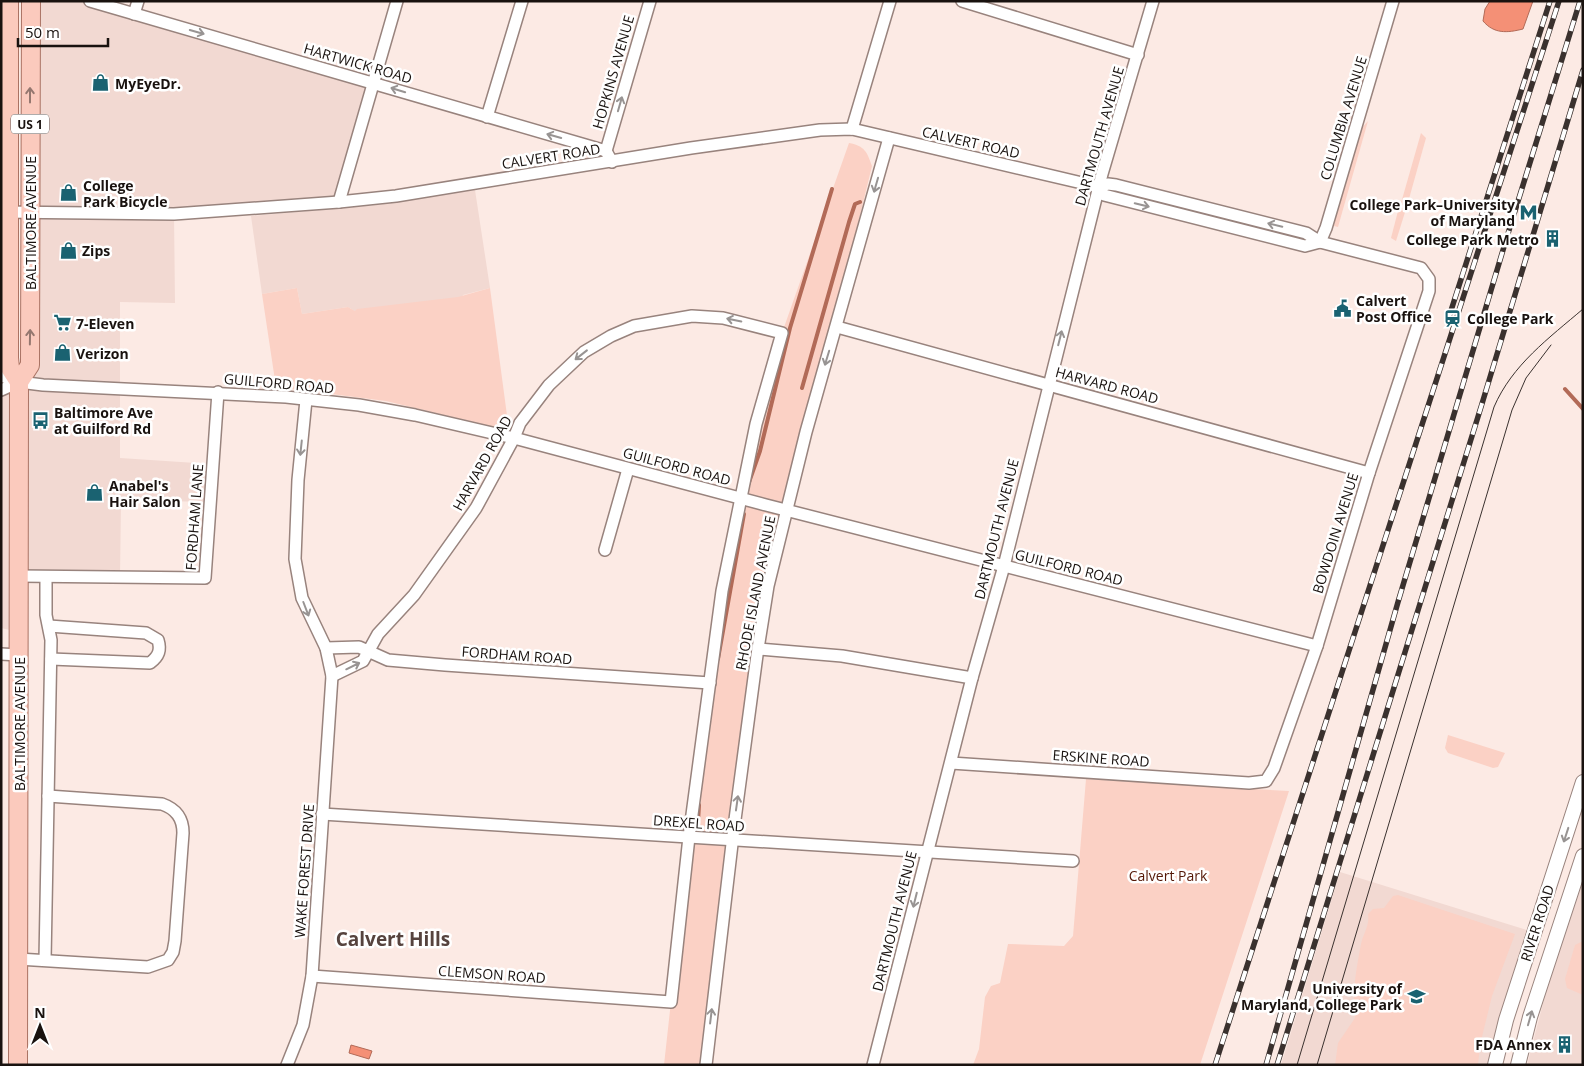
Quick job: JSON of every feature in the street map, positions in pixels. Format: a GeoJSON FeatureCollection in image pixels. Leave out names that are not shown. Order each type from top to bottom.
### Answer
{"type":"FeatureCollection","features":[{"type":"Feature","properties":{"kind":"main road","name":"BALTIMORE AVENUE"},"geometry":{"type":"LineString","coordinates":[[9,1],[5,213],[10,363],[13,374],[19,382]]}},
{"type":"Feature","properties":{"kind":"main road","name":"BALTIMORE AVENUE"},"geometry":{"type":"LineString","coordinates":[[18,1065],[18,959],[10,654],[19,576],[19,382],[30,364],[31,1]]}},
{"type":"Feature","properties":{"kind":"street","name":"HARTWICK ROAD"},"geometry":{"type":"LineString","coordinates":[[90,1],[606,151]]}},
{"type":"Feature","properties":{"kind":"street"},"geometry":{"type":"LineString","coordinates":[[134,14],[138,1]]}},
{"type":"Feature","properties":{"kind":"street"},"geometry":{"type":"LineString","coordinates":[[340,202],[397,1]]}},
{"type":"Feature","properties":{"kind":"street"},"geometry":{"type":"LineString","coordinates":[[487,117],[522,1]]}},
{"type":"Feature","properties":{"kind":"street","name":"HOPKINS AVENUE"},"geometry":{"type":"LineString","coordinates":[[606,151],[650,1]]}},
{"type":"Feature","properties":{"kind":"street"},"geometry":{"type":"LineString","coordinates":[[852,129],[890,1]]}},
{"type":"Feature","properties":{"kind":"street"},"geometry":{"type":"LineString","coordinates":[[962,1],[1138,55]]}},
{"type":"Feature","properties":{"kind":"street","name":"DARTMOUTH AVENUE"},"geometry":{"type":"LineString","coordinates":[[873,1065],[972,678],[1004,566],[1099,188],[1153,1]]}},
{"type":"Feature","properties":{"kind":"street","name":"COLUMBIA AVENUE"},"geometry":{"type":"LineString","coordinates":[[1320,242],[1326,228],[1393,1]]}},
{"type":"Feature","properties":{"kind":"street","name":"CALVERT ROAD"},"geometry":{"type":"LineString","coordinates":[[5,213],[174,214],[340,202],[396,196],[820,130],[852,129],[1099,188],[1108,184],[1306,232],[1320,242],[1421,268],[1427,275]]}},
{"type":"Feature","properties":{"kind":"street","name":"RHODE ISLAND AVENUE"},"geometry":{"type":"LineString","coordinates":[[706,1065],[732,840],[768,586],[786,510],[889,138]]}},
{"type":"Feature","properties":{"kind":"street"},"geometry":{"type":"LineString","coordinates":[[606,151],[612,162]]}},
{"type":"Feature","properties":{"kind":"street","name":"BOWDOIN AVENUE"},"geometry":{"type":"LineString","coordinates":[[1249,783],[1266,781],[1271,775],[1317,646],[1369,473],[1429,291],[1427,275]]}},
{"type":"Feature","properties":{"kind":"street","name":"HARVARD ROAD"},"geometry":{"type":"LineString","coordinates":[[369,652],[378,634],[414,595],[476,508],[514,438],[520,423],[565,368],[594,346],[634,326],[692,316],[724,318],[782,333]]}},
{"type":"Feature","properties":{"kind":"street","name":"HARVARD ROAD"},"geometry":{"type":"LineString","coordinates":[[837,327],[1369,473]]}},
{"type":"Feature","properties":{"kind":"street","name":"RHODE ISLAND AVENUE"},"geometry":{"type":"LineString","coordinates":[[671,1002],[689,837],[722,591],[756,424],[782,333]]}},
{"type":"Feature","properties":{"kind":"street"},"geometry":{"type":"LineString","coordinates":[[1,376],[19,382]]}},
{"type":"Feature","properties":{"kind":"street"},"geometry":{"type":"LineString","coordinates":[[1,390],[19,382]]}},
{"type":"Feature","properties":{"kind":"street","name":"GUILFORD ROAD"},"geometry":{"type":"LineString","coordinates":[[19,382],[218,392],[360,405],[410,414],[514,438],[1317,646]]}},
{"type":"Feature","properties":{"kind":"street","name":"FORDHAM LANE"},"geometry":{"type":"LineString","coordinates":[[19,576],[46,578],[205,578],[218,392]]}},
{"type":"Feature","properties":{"kind":"street"},"geometry":{"type":"LineString","coordinates":[[306,400],[298,480],[295,559],[302,598],[326,648],[359,647],[369,652],[363,661],[332,676]]}},
{"type":"Feature","properties":{"kind":"street"},"geometry":{"type":"LineString","coordinates":[[604,550],[628,469]]}},
{"type":"Feature","properties":{"kind":"street"},"geometry":{"type":"LineString","coordinates":[[45,960],[51,659],[49,626],[46,615],[46,578]]}},
{"type":"Feature","properties":{"kind":"street"},"geometry":{"type":"LineString","coordinates":[[49,626],[146,632],[158,640],[160,646],[157,658],[150,663],[51,659]]}},
{"type":"Feature","properties":{"kind":"street","name":"WAKE FOREST DRIVE"},"geometry":{"type":"LineString","coordinates":[[287,1065],[303,1025],[312,976],[332,676],[326,648]]}},
{"type":"Feature","properties":{"kind":"street"},"geometry":{"type":"LineString","coordinates":[[758,649],[842,656],[972,678]]}},
{"type":"Feature","properties":{"kind":"street","name":"FORDHAM ROAD"},"geometry":{"type":"LineString","coordinates":[[369,652],[388,660],[710,683]]}},
{"type":"Feature","properties":{"kind":"street","name":"ERSKINE ROAD"},"geometry":{"type":"LineString","coordinates":[[951,763],[1249,783]]}},
{"type":"Feature","properties":{"kind":"street","name":"RIVER ROAD"},"geometry":{"type":"LineString","coordinates":[[1496,1065],[1506,1020],[1583,782]]}},
{"type":"Feature","properties":{"kind":"street"},"geometry":{"type":"LineString","coordinates":[[18,959],[148,967],[168,960],[173,952],[176,941],[183,824],[176,811],[162,804],[48,796]]}},
{"type":"Feature","properties":{"kind":"street","name":"DREXEL ROAD"},"geometry":{"type":"LineString","coordinates":[[322,814],[1073,862]]}},
{"type":"Feature","properties":{"kind":"street","name":"RIVER ROAD"},"geometry":{"type":"LineString","coordinates":[[1518,1065],[1530,1017],[1583,856]]}},
{"type":"Feature","properties":{"kind":"street","name":"CLEMSON ROAD"},"geometry":{"type":"LineString","coordinates":[[312,976],[671,1002]]}},
{"type":"Feature","properties":{"kind":"shaded area"},"geometry":{"type":"Polygon","coordinates":[[[31,1],[90,1],[374,83],[339,202],[174,214],[175,303],[120,302],[120,458],[211,464],[209,502],[121,500],[120,578],[19,576],[14,631],[1,628],[1,390],[25,376],[31,1]]]}},
{"type":"Feature","properties":{"kind":"shaded area"},"geometry":{"type":"Polygon","coordinates":[[[1490,1],[1533,1],[1523,29],[1501,31],[1487,25],[1483,21],[1485,9],[1490,1]]]}},
{"type":"Feature","properties":{"kind":"shaded area"},"geometry":{"type":"Polygon","coordinates":[[[475,190],[490,288],[463,295],[455,318],[358,313],[348,307],[302,314],[297,288],[262,294],[251,216],[377,205],[475,190]]]}},
{"type":"Feature","properties":{"kind":"shaded area","name":"University of Maryland, College Park"},"geometry":{"type":"Polygon","coordinates":[[[1340,872],[1530,931],[1492,1065],[1281,1065],[1340,872]]]}},
{"type":"Feature","properties":{"kind":"shaded area"},"geometry":{"type":"Polygon","coordinates":[[[1583,881],[1583,1065],[1527,1065],[1546,992],[1583,881]]]}},
{"type":"Feature","properties":{"kind":"shaded area"},"geometry":{"type":"Polygon","coordinates":[[[351,1045],[372,1051],[369,1059],[349,1053],[351,1045]]]}},
{"type":"Feature","properties":{"kind":"green space"},"geometry":{"type":"Polygon","coordinates":[[[1368,121],[1338,227],[1334,226],[1336,213],[1361,129],[1368,121]]]}},
{"type":"Feature","properties":{"kind":"green space"},"geometry":{"type":"Polygon","coordinates":[[[1421,133],[1426,138],[1407,206],[1402,205],[1401,203],[1421,133]]]}},
{"type":"Feature","properties":{"kind":"green space"},"geometry":{"type":"Polygon","coordinates":[[[849,143],[865,150],[872,166],[833,326],[772,551],[706,1065],[664,1065],[689,838],[722,591],[782,333],[849,143]]]}},
{"type":"Feature","properties":{"kind":"green space"},"geometry":{"type":"Polygon","coordinates":[[[1399,207],[1406,209],[1396,241],[1391,238],[1399,207]]]}},
{"type":"Feature","properties":{"kind":"green space"},"geometry":{"type":"Polygon","coordinates":[[[297,288],[302,314],[348,307],[355,311],[357,309],[458,297],[490,288],[508,423],[498,428],[386,401],[276,387],[262,294],[297,288]]]}},
{"type":"Feature","properties":{"kind":"green space"},"geometry":{"type":"Polygon","coordinates":[[[1448,735],[1505,753],[1498,767],[1493,768],[1448,753],[1445,748],[1448,735]]]}},
{"type":"Feature","properties":{"kind":"green space","name":"Calvert Park"},"geometry":{"type":"Polygon","coordinates":[[[1086,779],[1289,791],[1200,1065],[973,1065],[979,1049],[985,997],[991,986],[1000,983],[1008,944],[1064,946],[1073,936],[1086,779]]]}},
{"type":"Feature","properties":{"kind":"green space","name":"University of Maryland, College Park"},"geometry":{"type":"Polygon","coordinates":[[[1398,895],[1515,934],[1492,996],[1480,1045],[1478,1065],[1335,1065],[1338,1043],[1355,1018],[1355,981],[1361,944],[1368,922],[1368,914],[1373,909],[1384,908],[1393,896],[1398,895]]]}},
{"type":"Feature","properties":{"kind":"green space"},"geometry":{"type":"Polygon","coordinates":[[[1583,941],[1583,995],[1567,988],[1565,979],[1575,945],[1583,941]]]}},
{"type":"Feature","properties":{"kind":"waterway"},"geometry":{"type":"LineString","coordinates":[[748,485],[760,451],[790,328],[832,189]]}},
{"type":"Feature","properties":{"kind":"waterway"},"geometry":{"type":"LineString","coordinates":[[802,388],[849,222],[855,204],[860,202]]}},
{"type":"Feature","properties":{"kind":"waterway"},"geometry":{"type":"LineString","coordinates":[[1565,389],[1583,409]]}},
{"type":"Feature","properties":{"kind":"waterway"},"geometry":{"type":"LineString","coordinates":[[718,659],[744,514]]}},
{"type":"Feature","properties":{"kind":"waterway"},"geometry":{"type":"LineString","coordinates":[[698,822],[699,805]]}},
{"type":"Feature","properties":{"kind":"tram line"},"geometry":{"type":"LineString","coordinates":[[1297,1065],[1494,407],[1521,365],[1532,353],[1583,309]]}},
{"type":"Feature","properties":{"kind":"tram line"},"geometry":{"type":"LineString","coordinates":[[1317,1065],[1512,410],[1526,378],[1551,345]]}},
{"type":"Feature","properties":{"kind":"railway"},"geometry":{"type":"LineString","coordinates":[[1448,320],[1550,1]]}},
{"type":"Feature","properties":{"kind":"railway"},"geometry":{"type":"LineString","coordinates":[[1215,1065],[1559,1]]}},
{"type":"Feature","properties":{"kind":"railway"},"geometry":{"type":"LineString","coordinates":[[1266,1065],[1398,602],[1506,240],[1580,1]]}},
{"type":"Feature","properties":{"kind":"railway"},"geometry":{"type":"LineString","coordinates":[[1277,1065],[1481,407],[1583,70]]}},
{"type":"Feature","properties":{"kind":"place","name":"MyEyeDr."},"geometry":{"type":"Point","coordinates":[101,83]}},
{"type":"Feature","properties":{"kind":"place","name":"College Park Bicycle"},"geometry":{"type":"Point","coordinates":[69,193]}},
{"type":"Feature","properties":{"kind":"place","name":"College Park–University of Maryland"},"geometry":{"type":"Point","coordinates":[1529,212]}},
{"type":"Feature","properties":{"kind":"place","name":"College Park Metro"},"geometry":{"type":"Point","coordinates":[1553,239]}},
{"type":"Feature","properties":{"kind":"place","name":"Zips"},"geometry":{"type":"Point","coordinates":[68,250]}},
{"type":"Feature","properties":{"kind":"place","name":"Calvert Post Office"},"geometry":{"type":"Point","coordinates":[1342,308]}},
{"type":"Feature","properties":{"kind":"place","name":"College Park"},"geometry":{"type":"Point","coordinates":[1453,318]}},
{"type":"Feature","properties":{"kind":"place","name":"7-Eleven"},"geometry":{"type":"Point","coordinates":[62,323]}},
{"type":"Feature","properties":{"kind":"place","name":"Verizon"},"geometry":{"type":"Point","coordinates":[62,353]}},
{"type":"Feature","properties":{"kind":"place","name":"Baltimore Ave at Guilford Rd"},"geometry":{"type":"Point","coordinates":[40,420]}},
{"type":"Feature","properties":{"kind":"place","name":"Anabel's Hair Salon"},"geometry":{"type":"Point","coordinates":[95,493]}},
{"type":"Feature","properties":{"kind":"place","name":"University of Maryland, College Park"},"geometry":{"type":"Point","coordinates":[1416,996]}},
{"type":"Feature","properties":{"kind":"place","name":"FDA Annex"},"geometry":{"type":"Point","coordinates":[1565,1044]}},
{"type":"Feature","properties":{"kind":"district","name":"Calvert Hills"},"geometry":{"type":"Point","coordinates":[393,939]}}]}
